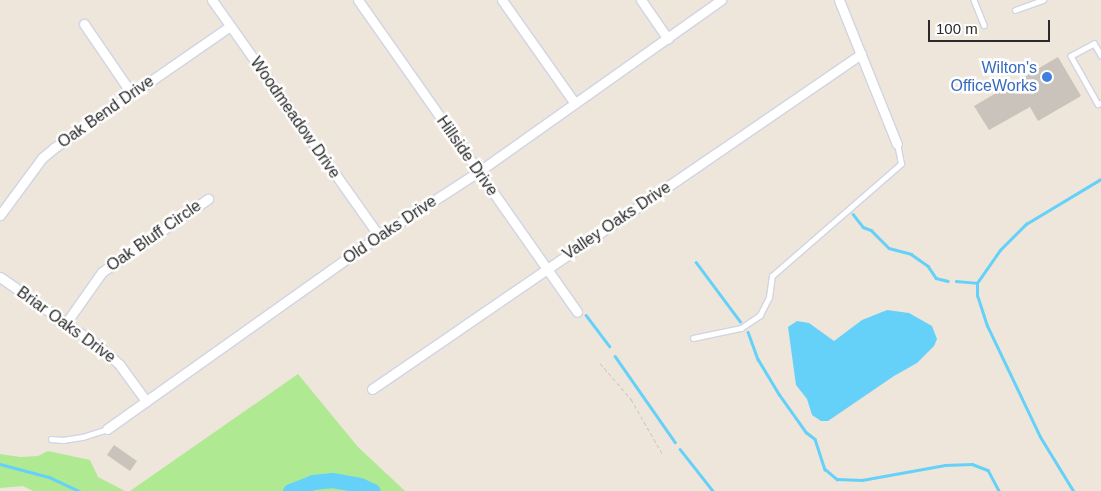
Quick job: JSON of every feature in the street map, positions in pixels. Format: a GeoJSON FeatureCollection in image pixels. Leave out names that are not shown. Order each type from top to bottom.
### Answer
{"type":"FeatureCollection","features":[{"type":"Feature","properties":{"kind":"street","name":"Woodmeadow Drive"},"geometry":{"type":"LineString","coordinates":[[212,0],[379,236]]}},
{"type":"Feature","properties":{"kind":"street","name":"Hillside Drive"},"geometry":{"type":"LineString","coordinates":[[358,0],[577,312]]}},
{"type":"Feature","properties":{"kind":"street"},"geometry":{"type":"LineString","coordinates":[[502,0],[574,102]]}},
{"type":"Feature","properties":{"kind":"street"},"geometry":{"type":"LineString","coordinates":[[641,0],[668,39]]}},
{"type":"Feature","properties":{"kind":"street","name":"Old Oaks Drive"},"geometry":{"type":"LineString","coordinates":[[107,429],[379,236],[478,172],[574,102],[668,39],[721,0]]}},
{"type":"Feature","properties":{"kind":"street"},"geometry":{"type":"LineString","coordinates":[[839,0],[897,144]]}},
{"type":"Feature","properties":{"kind":"street"},"geometry":{"type":"LineString","coordinates":[[84,24],[132,94]]}},
{"type":"Feature","properties":{"kind":"street","name":"Oak Bend Drive"},"geometry":{"type":"LineString","coordinates":[[0,216],[42,158],[230,26]]}},
{"type":"Feature","properties":{"kind":"street","name":"Valley Oaks Drive"},"geometry":{"type":"LineString","coordinates":[[372,389],[861,54]]}},
{"type":"Feature","properties":{"kind":"street","name":"Oak Bluff Circle"},"geometry":{"type":"LineString","coordinates":[[66,323],[102,272],[208,199]]}},
{"type":"Feature","properties":{"kind":"street","name":"Briar Oaks Drive"},"geometry":{"type":"LineString","coordinates":[[0,277],[66,323],[119,364],[146,401]]}},
{"type":"Feature","properties":{"kind":"lane"},"geometry":{"type":"LineString","coordinates":[[974,0],[984,26]]}},
{"type":"Feature","properties":{"kind":"lane"},"geometry":{"type":"LineString","coordinates":[[1015,10],[1043,0]]}},
{"type":"Feature","properties":{"kind":"lane"},"geometry":{"type":"LineString","coordinates":[[1101,56],[1094,44],[1071,56],[1098,104],[1101,103]]}},
{"type":"Feature","properties":{"kind":"lane"},"geometry":{"type":"LineString","coordinates":[[693,338],[741,328],[760,315],[769,297],[772,276],[811,239],[844,214],[901,164],[897,144]]}},
{"type":"Feature","properties":{"kind":"lane","name":"Old Oaks Drive"},"geometry":{"type":"LineString","coordinates":[[51,439],[63,440],[83,437],[107,429]]}},
{"type":"Feature","properties":{"kind":"path"},"geometry":{"type":"LineString","coordinates":[[600,363],[631,399],[663,455]]}},
{"type":"Feature","properties":{"kind":"green space"},"geometry":{"type":"Polygon","coordinates":[[[298,374],[358,447],[405,491],[130,491],[298,374]]]}},
{"type":"Feature","properties":{"kind":"green space"},"geometry":{"type":"Polygon","coordinates":[[[48,451],[90,460],[98,477],[125,491],[33,491],[23,486],[0,488],[0,454],[20,457],[38,456],[48,451]]]}},
{"type":"Feature","properties":{"kind":"water"},"geometry":{"type":"Polygon","coordinates":[[[887,310],[909,313],[932,326],[937,339],[934,346],[917,363],[894,376],[828,421],[821,421],[812,415],[807,399],[796,385],[788,327],[797,321],[809,323],[834,341],[862,320],[887,310]]]}},
{"type":"Feature","properties":{"kind":"building","name":"Wilton's OfficeWorks"},"geometry":{"type":"Polygon","coordinates":[[[1058,57],[1081,96],[1038,121],[1030,107],[989,130],[974,106],[1058,57]]]}},
{"type":"Feature","properties":{"kind":"building"},"geometry":{"type":"Polygon","coordinates":[[[114,445],[137,461],[130,471],[107,455],[114,445]]]}},
{"type":"Feature","properties":{"kind":"waterway"},"geometry":{"type":"LineString","coordinates":[[1073,491],[1040,437],[987,326],[977,296],[977,283],[1000,250],[1026,224],[1101,179]]}},
{"type":"Feature","properties":{"kind":"waterway"},"geometry":{"type":"LineString","coordinates":[[853,214],[863,227],[871,230],[889,248],[911,254],[928,266],[936,278],[948,281]]}},
{"type":"Feature","properties":{"kind":"waterway"},"geometry":{"type":"LineString","coordinates":[[696,262],[740,321]]}},
{"type":"Feature","properties":{"kind":"waterway"},"geometry":{"type":"LineString","coordinates":[[956,281],[977,283]]}},
{"type":"Feature","properties":{"kind":"waterway"},"geometry":{"type":"LineString","coordinates":[[586,315],[609,346]]}},
{"type":"Feature","properties":{"kind":"waterway"},"geometry":{"type":"LineString","coordinates":[[748,332],[758,359],[779,394],[806,432],[815,439],[825,469],[837,479],[862,480],[945,465],[972,464],[988,470],[999,491]]}},
{"type":"Feature","properties":{"kind":"waterway"},"geometry":{"type":"LineString","coordinates":[[615,356],[675,442]]}},
{"type":"Feature","properties":{"kind":"waterway"},"geometry":{"type":"LineString","coordinates":[[680,449],[713,491]]}},
{"type":"Feature","properties":{"kind":"waterway"},"geometry":{"type":"LineString","coordinates":[[0,464],[49,477],[79,491]]}},
{"type":"Feature","properties":{"kind":"waterway"},"geometry":{"type":"LineString","coordinates":[[290,491],[313,482],[332,480],[360,485],[373,491]]}},
{"type":"Feature","properties":{"kind":"place","name":"Wilton's OfficeWorks"},"geometry":{"type":"Point","coordinates":[1047,77]}}]}
